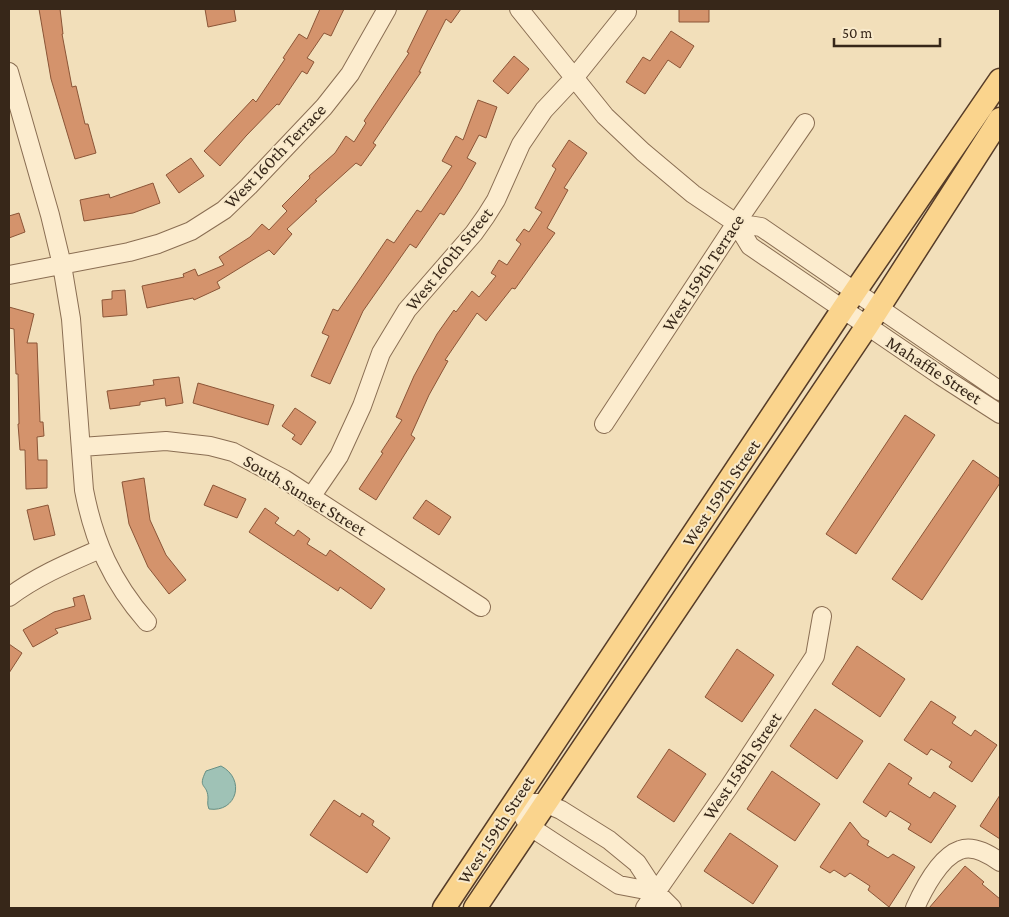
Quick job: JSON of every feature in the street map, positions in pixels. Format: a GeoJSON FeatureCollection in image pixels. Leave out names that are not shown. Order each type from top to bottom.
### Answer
{"type":"FeatureCollection","features":[{"type":"Feature","properties":{"kind":"main road","name":"West 159th Street"},"geometry":{"type":"LineString","coordinates":[[444,908],[849,301],[1000,80]]}},
{"type":"Feature","properties":{"kind":"main road","name":"West 159th Street"},"geometry":{"type":"LineString","coordinates":[[475,908],[873,317],[1000,119]]}},
{"type":"Feature","properties":{"kind":"street","name":"West 160th Terrace"},"geometry":{"type":"LineString","coordinates":[[9,275],[129,252],[158,244],[191,231],[224,210],[324,107],[350,74],[387,9]]}},
{"type":"Feature","properties":{"kind":"street"},"geometry":{"type":"LineString","coordinates":[[519,9],[606,116],[643,152],[693,194],[736,223],[761,226],[849,301],[873,317]]}},
{"type":"Feature","properties":{"kind":"street","name":"West 160th Street"},"geometry":{"type":"LineString","coordinates":[[311,497],[339,456],[349,436],[362,406],[373,372],[391,334],[407,310],[474,233],[486,216],[496,200],[528,132],[544,110],[574,78],[627,12]]}},
{"type":"Feature","properties":{"kind":"street"},"geometry":{"type":"LineString","coordinates":[[9,72],[50,215],[62,265],[70,319],[84,490],[89,517],[100,549],[118,585],[147,622]]}},
{"type":"Feature","properties":{"kind":"street","name":"West 159th Terrace"},"geometry":{"type":"LineString","coordinates":[[604,424],[736,223],[805,123]]}},
{"type":"Feature","properties":{"kind":"street","name":"Mahaffie Street"},"geometry":{"type":"LineString","coordinates":[[873,317],[1000,391]]}},
{"type":"Feature","properties":{"kind":"street","name":"Mahaffie Street"},"geometry":{"type":"LineString","coordinates":[[873,317],[1000,414]]}},
{"type":"Feature","properties":{"kind":"street","name":"South Sunset Street"},"geometry":{"type":"LineString","coordinates":[[81,447],[166,441],[210,446],[232,452],[255,463],[311,497],[481,607]]}},
{"type":"Feature","properties":{"kind":"street"},"geometry":{"type":"LineString","coordinates":[[9,597],[56,567],[100,549]]}},
{"type":"Feature","properties":{"kind":"street","name":"West 158th Street"},"geometry":{"type":"LineString","coordinates":[[644,908],[729,788],[815,656],[822,616]]}},
{"type":"Feature","properties":{"kind":"street"},"geometry":{"type":"LineString","coordinates":[[514,803],[545,803],[561,810],[616,846],[637,863],[656,892],[672,908]]}},
{"type":"Feature","properties":{"kind":"street"},"geometry":{"type":"LineString","coordinates":[[514,803],[530,826],[619,885],[656,892]]}},
{"type":"Feature","properties":{"kind":"street"},"geometry":{"type":"LineString","coordinates":[[915,908],[939,868],[951,855],[961,849],[977,849],[1000,862]]}},
{"type":"Feature","properties":{"kind":"water"},"geometry":{"type":"Polygon","coordinates":[[[221,766],[234,779],[236,786],[235,794],[232,801],[226,806],[219,809],[209,809],[207,793],[202,783],[203,777],[206,771],[221,766]]]}},
{"type":"Feature","properties":{"kind":"building"},"geometry":{"type":"Polygon","coordinates":[[[39,9],[60,9],[62,34],[72,87],[76,86],[85,124],[88,124],[96,153],[75,159],[51,79],[39,9]]]}},
{"type":"Feature","properties":{"kind":"building"},"geometry":{"type":"Polygon","coordinates":[[[205,9],[234,9],[236,21],[208,27],[205,9]]]}},
{"type":"Feature","properties":{"kind":"building"},"geometry":{"type":"Polygon","coordinates":[[[320,9],[344,9],[331,36],[324,33],[307,58],[314,62],[307,74],[302,71],[279,105],[277,104],[246,136],[220,166],[204,151],[253,99],[256,102],[285,59],[283,58],[299,34],[307,39],[320,9]]]}},
{"type":"Feature","properties":{"kind":"building"},"geometry":{"type":"Polygon","coordinates":[[[428,9],[461,9],[451,23],[446,19],[419,72],[421,72],[373,143],[376,145],[361,166],[356,163],[315,200],[317,201],[287,229],[292,234],[274,255],[269,250],[217,282],[220,288],[194,300],[193,298],[147,308],[142,286],[184,277],[183,274],[195,269],[198,276],[224,265],[219,257],[250,237],[262,224],[269,230],[287,211],[282,206],[310,178],[309,176],[335,153],[346,136],[354,142],[366,123],[364,121],[409,53],[407,52],[428,9]]]}},
{"type":"Feature","properties":{"kind":"building"},"geometry":{"type":"Polygon","coordinates":[[[679,9],[709,9],[709,22],[679,22],[679,9]]]}},
{"type":"Feature","properties":{"kind":"building"},"geometry":{"type":"Polygon","coordinates":[[[671,31],[694,46],[680,68],[668,60],[645,94],[626,82],[643,57],[650,61],[671,31]]]}},
{"type":"Feature","properties":{"kind":"building"},"geometry":{"type":"Polygon","coordinates":[[[514,56],[529,69],[508,94],[493,81],[514,56]]]}},
{"type":"Feature","properties":{"kind":"building"},"geometry":{"type":"Polygon","coordinates":[[[478,100],[497,107],[486,138],[479,135],[467,158],[476,163],[461,189],[444,215],[440,213],[416,248],[410,244],[363,311],[330,384],[311,376],[329,336],[322,333],[333,309],[338,311],[387,239],[394,243],[417,210],[421,212],[452,166],[442,161],[456,136],[463,140],[478,100]]]}},
{"type":"Feature","properties":{"kind":"building"},"geometry":{"type":"Polygon","coordinates":[[[569,140],[587,153],[564,188],[568,190],[547,228],[555,233],[515,289],[512,288],[486,321],[477,313],[445,360],[448,361],[429,395],[411,435],[415,438],[376,500],[359,489],[402,420],[396,417],[414,376],[437,334],[454,310],[456,312],[472,291],[479,297],[496,276],[491,273],[499,260],[507,265],[521,244],[516,240],[524,229],[529,232],[542,212],[535,208],[556,169],[552,166],[569,140]]]}},
{"type":"Feature","properties":{"kind":"building"},"geometry":{"type":"Polygon","coordinates":[[[191,158],[204,176],[179,193],[166,175],[191,158]]]}},
{"type":"Feature","properties":{"kind":"building"},"geometry":{"type":"Polygon","coordinates":[[[153,183],[160,203],[133,213],[84,221],[80,200],[109,194],[110,198],[153,183]]]}},
{"type":"Feature","properties":{"kind":"building"},"geometry":{"type":"Polygon","coordinates":[[[19,213],[25,232],[9,238],[9,216],[19,213]]]}},
{"type":"Feature","properties":{"kind":"building"},"geometry":{"type":"Polygon","coordinates":[[[125,290],[127,315],[103,317],[102,300],[112,299],[112,291],[125,290]]]}},
{"type":"Feature","properties":{"kind":"building"},"geometry":{"type":"Polygon","coordinates":[[[9,307],[34,314],[27,343],[37,343],[40,422],[43,422],[44,436],[37,437],[38,460],[47,460],[47,488],[26,489],[25,450],[20,450],[18,424],[18,374],[16,374],[14,329],[9,328],[9,307]]]}},
{"type":"Feature","properties":{"kind":"building"},"geometry":{"type":"Polygon","coordinates":[[[179,377],[183,403],[166,406],[165,398],[140,402],[140,405],[110,409],[107,391],[154,385],[153,380],[179,377]]]}},
{"type":"Feature","properties":{"kind":"building"},"geometry":{"type":"Polygon","coordinates":[[[198,383],[274,405],[268,425],[193,403],[198,383]]]}},
{"type":"Feature","properties":{"kind":"building"},"geometry":{"type":"Polygon","coordinates":[[[295,408],[316,422],[301,445],[292,439],[295,435],[282,426],[295,408]]]}},
{"type":"Feature","properties":{"kind":"building"},"geometry":{"type":"Polygon","coordinates":[[[905,415],[935,435],[856,554],[826,534],[905,415]]]}},
{"type":"Feature","properties":{"kind":"building"},"geometry":{"type":"Polygon","coordinates":[[[973,460],[1000,479],[1000,483],[922,600],[892,579],[973,460]]]}},
{"type":"Feature","properties":{"kind":"building"},"geometry":{"type":"Polygon","coordinates":[[[144,478],[150,520],[166,555],[186,580],[169,594],[148,567],[129,524],[122,482],[144,478]]]}},
{"type":"Feature","properties":{"kind":"building"},"geometry":{"type":"Polygon","coordinates":[[[213,485],[246,499],[237,518],[204,505],[213,485]]]}},
{"type":"Feature","properties":{"kind":"building"},"geometry":{"type":"Polygon","coordinates":[[[426,500],[451,517],[439,535],[413,518],[426,500]]]}},
{"type":"Feature","properties":{"kind":"building"},"geometry":{"type":"Polygon","coordinates":[[[48,505],[55,535],[34,540],[27,510],[48,505]]]}},
{"type":"Feature","properties":{"kind":"building"},"geometry":{"type":"Polygon","coordinates":[[[265,508],[279,518],[275,523],[294,536],[298,530],[310,539],[307,544],[326,556],[330,550],[385,589],[371,609],[340,587],[338,591],[249,532],[265,508]]]}},
{"type":"Feature","properties":{"kind":"building"},"geometry":{"type":"Polygon","coordinates":[[[84,595],[91,619],[55,629],[58,633],[33,647],[23,630],[54,612],[75,606],[73,598],[84,595]]]}},
{"type":"Feature","properties":{"kind":"building"},"geometry":{"type":"Polygon","coordinates":[[[9,644],[22,653],[9,673],[9,644]]]}},
{"type":"Feature","properties":{"kind":"building"},"geometry":{"type":"Polygon","coordinates":[[[857,646],[905,679],[880,717],[832,684],[857,646]]]}},
{"type":"Feature","properties":{"kind":"building"},"geometry":{"type":"Polygon","coordinates":[[[737,649],[774,675],[742,722],[705,697],[737,649]]]}},
{"type":"Feature","properties":{"kind":"building"},"geometry":{"type":"Polygon","coordinates":[[[931,701],[956,717],[952,723],[971,736],[975,730],[997,745],[972,782],[949,767],[952,762],[931,749],[927,755],[904,740],[931,701]]]}},
{"type":"Feature","properties":{"kind":"building"},"geometry":{"type":"Polygon","coordinates":[[[815,709],[863,741],[837,779],[790,746],[815,709]]]}},
{"type":"Feature","properties":{"kind":"building"},"geometry":{"type":"Polygon","coordinates":[[[669,749],[706,774],[674,822],[637,797],[669,749]]]}},
{"type":"Feature","properties":{"kind":"building"},"geometry":{"type":"Polygon","coordinates":[[[889,763],[912,778],[908,784],[930,798],[934,792],[956,806],[931,843],[908,829],[911,824],[890,811],[886,817],[863,802],[889,763]]]}},
{"type":"Feature","properties":{"kind":"building"},"geometry":{"type":"Polygon","coordinates":[[[772,771],[820,804],[795,841],[747,809],[772,771]]]}},
{"type":"Feature","properties":{"kind":"building"},"geometry":{"type":"Polygon","coordinates":[[[1000,795],[1000,839],[980,826],[1000,795]]]}},
{"type":"Feature","properties":{"kind":"building"},"geometry":{"type":"Polygon","coordinates":[[[334,800],[360,817],[362,813],[374,821],[372,825],[390,838],[367,873],[310,835],[334,800]]]}},
{"type":"Feature","properties":{"kind":"building"},"geometry":{"type":"Polygon","coordinates":[[[850,822],[862,837],[869,841],[867,845],[888,858],[893,854],[915,867],[889,907],[868,890],[870,886],[850,873],[845,877],[834,870],[830,873],[820,867],[850,822]]]}},
{"type":"Feature","properties":{"kind":"building"},"geometry":{"type":"Polygon","coordinates":[[[730,833],[778,866],[753,904],[704,871],[730,833]]]}},
{"type":"Feature","properties":{"kind":"building"},"geometry":{"type":"Polygon","coordinates":[[[965,866],[1000,899],[1000,908],[929,908],[965,866]]]}}]}
